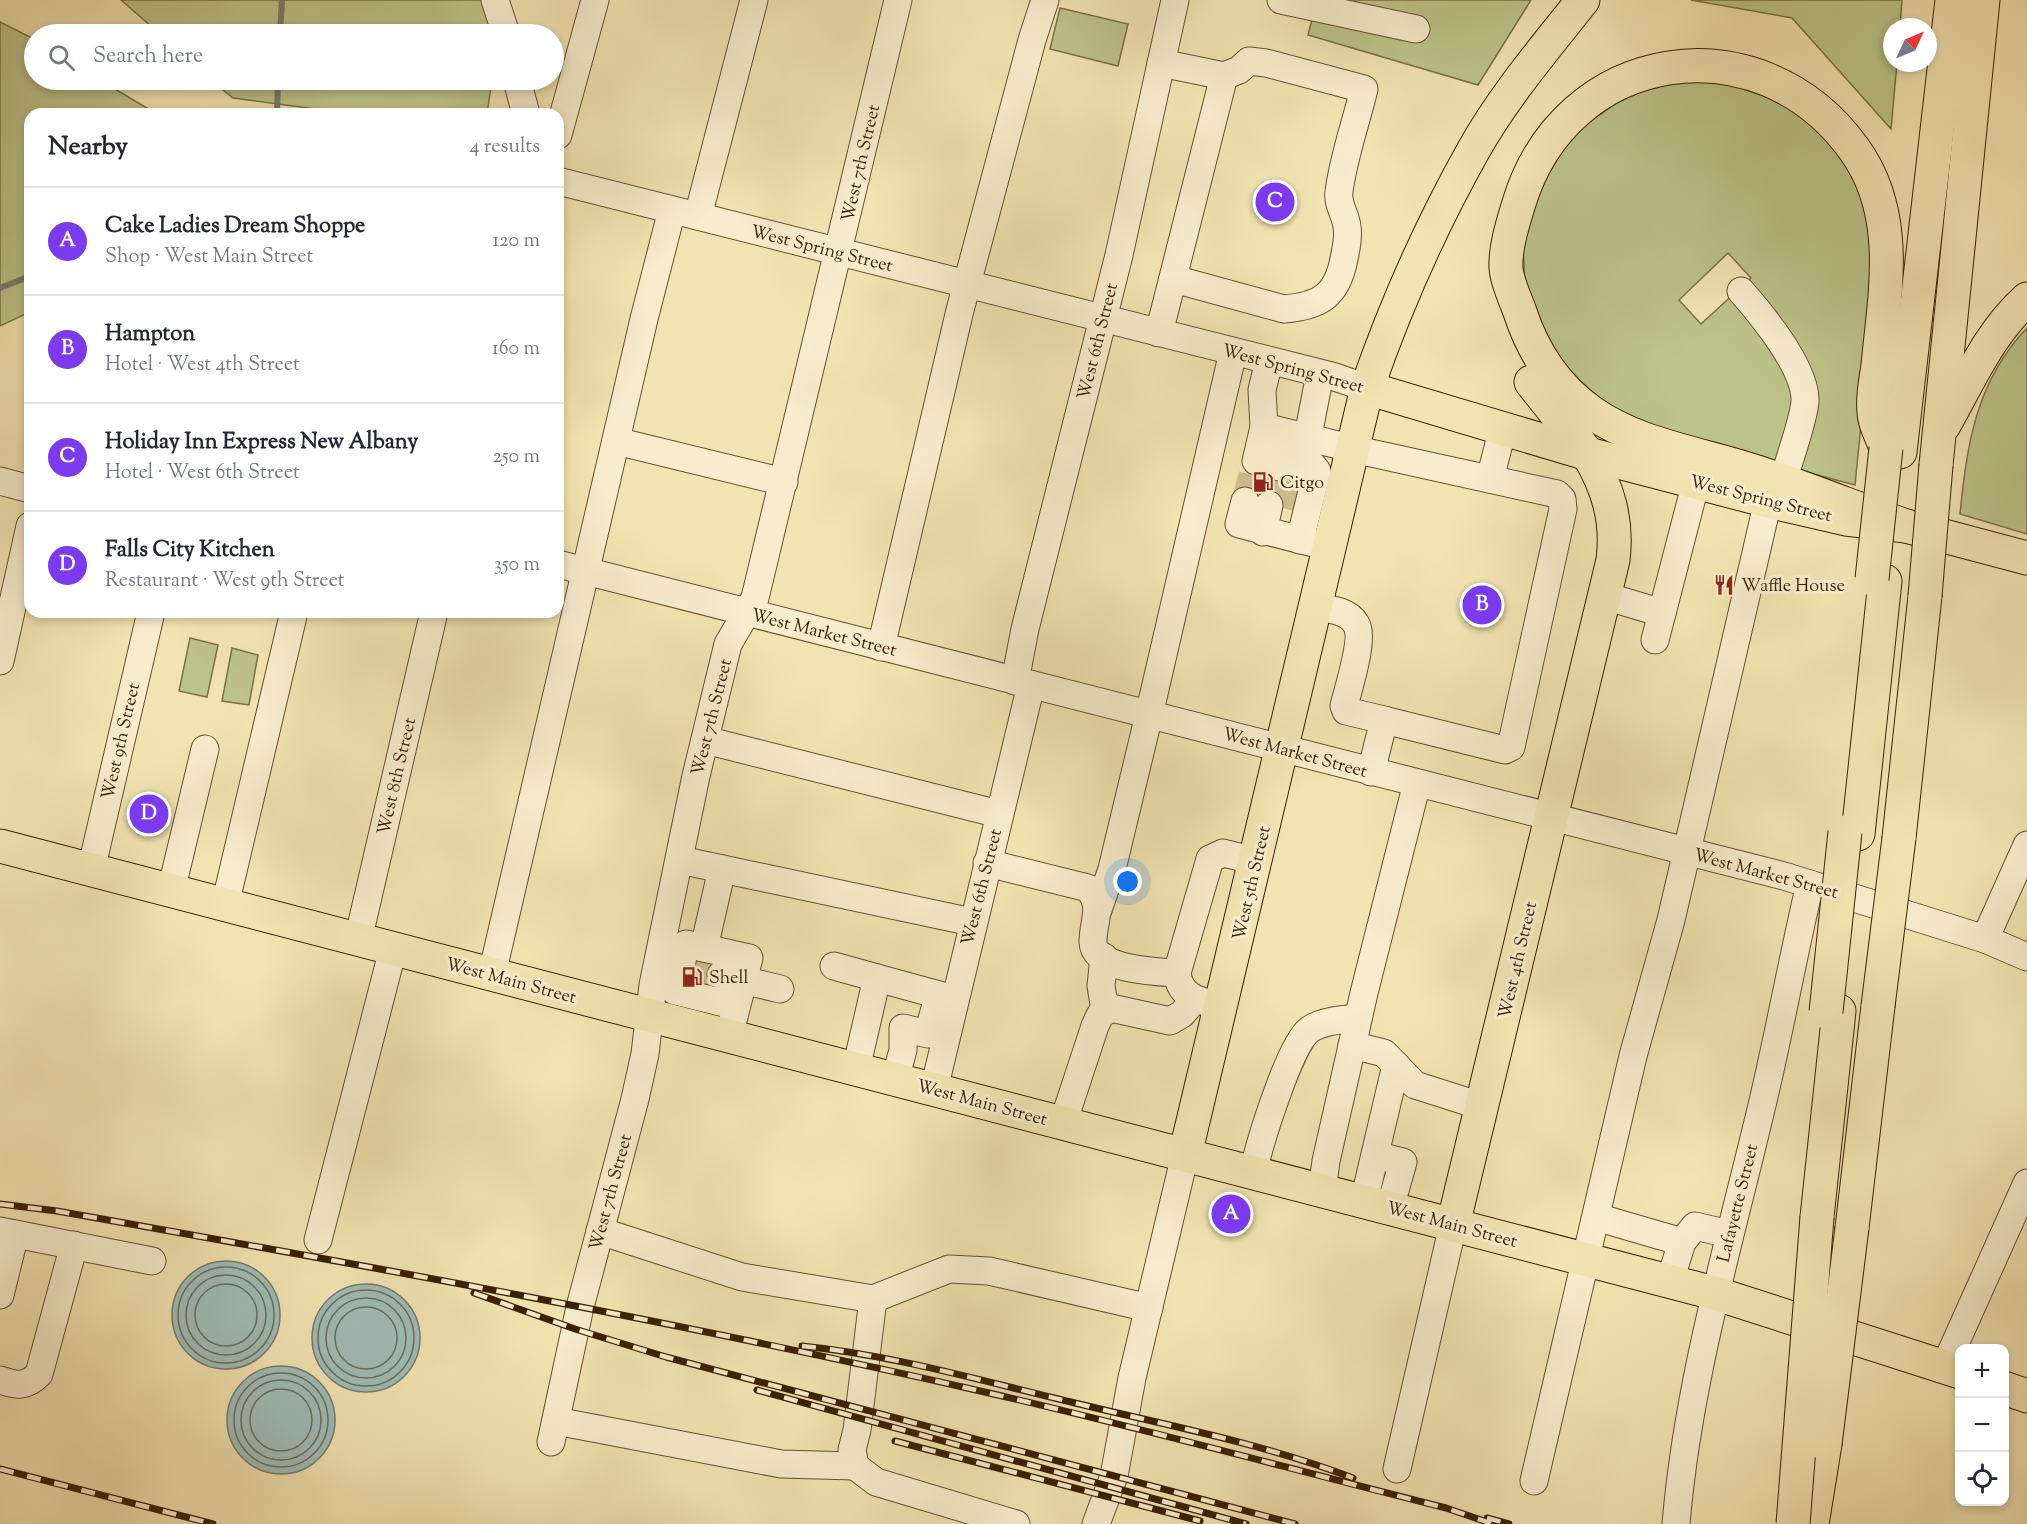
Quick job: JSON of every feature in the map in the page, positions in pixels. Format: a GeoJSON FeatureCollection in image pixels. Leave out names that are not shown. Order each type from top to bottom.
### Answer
{"type":"FeatureCollection","features":[{"type":"Feature","properties":{"kind":"main road","name":"West 5th Street"},"geometry":{"type":"LineString","coordinates":[[1185,1155],[1208,1003],[1256,861],[1314,607],[1294,539],[1353,448],[1367,388],[1386,332],[1473,150],[1531,67],[1583,0]]}},
{"type":"Feature","properties":{"kind":"main road"},"geometry":{"type":"LineString","coordinates":[[1786,1524],[1789,1462],[1810,1216],[1943,0]]}},
{"type":"Feature","properties":{"kind":"main road"},"geometry":{"type":"LineString","coordinates":[[1893,450],[1952,0]]}},
{"type":"Feature","properties":{"kind":"main road"},"geometry":{"type":"LineString","coordinates":[[1812,1524],[1825,1443],[1899,838],[1983,0]]}},
{"type":"Feature","properties":{"kind":"main road","name":"West 4th Street"},"geometry":{"type":"LineString","coordinates":[[1453,1225],[1605,596],[1614,548],[1614,521],[1608,492],[1588,453],[1528,378],[1503,327],[1506,270],[1514,220],[1524,185],[1534,164],[1561,126],[1587,102],[1612,87],[1674,66],[1698,65],[1735,68],[1772,79],[1805,97],[1833,122],[1856,151],[1874,185],[1885,221],[1887,260],[1873,413],[1893,450]]}},
{"type":"Feature","properties":{"kind":"main road"},"geometry":{"type":"LineString","coordinates":[[1506,270],[1526,333],[1543,363],[1565,390],[1591,412],[1620,429],[1775,491],[2027,558]]}},
{"type":"Feature","properties":{"kind":"main road"},"geometry":{"type":"LineString","coordinates":[[1937,451],[1984,351],[2000,328],[2027,299]]}},
{"type":"Feature","properties":{"kind":"main road","name":"West Spring Street"},"geometry":{"type":"LineString","coordinates":[[1367,388],[1696,482],[1775,491]]}},
{"type":"Feature","properties":{"kind":"main road","name":"West Main Street"},"geometry":{"type":"LineString","coordinates":[[0,846],[650,1016],[685,1009],[732,1021],[856,1069],[1714,1293],[1952,1369]]}},
{"type":"Feature","properties":{"kind":"main road"},"geometry":{"type":"LineString","coordinates":[[1793,1524],[1810,1216]]}},
{"type":"Feature","properties":{"kind":"main road"},"geometry":{"type":"LineString","coordinates":[[2009,1390],[2027,1396]]}},
{"type":"Feature","properties":{"kind":"street"},"geometry":{"type":"LineString","coordinates":[[495,0],[503,24]]}},
{"type":"Feature","properties":{"kind":"street"},"geometry":{"type":"LineString","coordinates":[[564,113],[595,0]]}},
{"type":"Feature","properties":{"kind":"street"},"geometry":{"type":"LineString","coordinates":[[492,974],[616,441],[685,213],[754,0]]}},
{"type":"Feature","properties":{"kind":"street","name":"West 7th Street"},"geometry":{"type":"LineString","coordinates":[[855,1466],[781,1464],[554,1432],[580,1307],[635,1099],[650,1016],[682,961],[680,860],[728,644],[755,598],[898,0]]}},
{"type":"Feature","properties":{"kind":"street"},"geometry":{"type":"LineString","coordinates":[[880,647],[967,284],[1032,40],[1045,0]]}},
{"type":"Feature","properties":{"kind":"street","name":"West 6th Street"},"geometry":{"type":"LineString","coordinates":[[934,1089],[946,997],[972,922],[999,814],[1023,683],[1028,618],[1101,319],[1119,255],[1175,0]]}},
{"type":"Feature","properties":{"kind":"street"},"geometry":{"type":"LineString","coordinates":[[1281,0],[1416,29]]}},
{"type":"Feature","properties":{"kind":"street"},"geometry":{"type":"LineString","coordinates":[[1161,63],[1224,76],[1239,70],[1249,61],[1300,71],[1364,89],[1338,192],[1347,226],[1348,240],[1336,288],[1323,299],[1298,308],[1284,309],[1174,279]]}},
{"type":"Feature","properties":{"kind":"street"},"geometry":{"type":"LineString","coordinates":[[1159,333],[1224,76]]}},
{"type":"Feature","properties":{"kind":"street"},"geometry":{"type":"LineString","coordinates":[[520,90],[524,108]]}},
{"type":"Feature","properties":{"kind":"street","name":"West Spring Street"},"geometry":{"type":"LineString","coordinates":[[564,183],[1320,374],[1367,388]]}},
{"type":"Feature","properties":{"kind":"street"},"geometry":{"type":"LineString","coordinates":[[1534,1481],[1633,1056],[1671,920],[1685,851],[1775,491],[1805,400],[1796,368],[1771,325],[1741,291]]}},
{"type":"Feature","properties":{"kind":"street"},"geometry":{"type":"LineString","coordinates":[[1177,973],[1136,970],[1104,957],[1093,944],[1098,910],[1112,869],[1233,352]]}},
{"type":"Feature","properties":{"kind":"street"},"geometry":{"type":"LineString","coordinates":[[1269,361],[1262,390],[1285,450],[1317,471],[1294,539]]}},
{"type":"Feature","properties":{"kind":"street"},"geometry":{"type":"LineString","coordinates":[[1285,450],[1320,374]]}},
{"type":"Feature","properties":{"kind":"street"},"geometry":{"type":"LineString","coordinates":[[1490,479],[1503,428]]}},
{"type":"Feature","properties":{"kind":"street"},"geometry":{"type":"LineString","coordinates":[[616,441],[784,482]]}},
{"type":"Feature","properties":{"kind":"street"},"geometry":{"type":"LineString","coordinates":[[1285,450],[1353,448],[1557,494],[1562,499],[1563,509],[1511,747],[1505,750],[1346,711],[1344,706],[1360,636],[1356,623],[1344,613],[1314,607]]}},
{"type":"Feature","properties":{"kind":"street"},"geometry":{"type":"LineString","coordinates":[[0,481],[24,487]]}},
{"type":"Feature","properties":{"kind":"street"},"geometry":{"type":"LineString","coordinates":[[1655,640],[1696,482]]}},
{"type":"Feature","properties":{"kind":"street"},"geometry":{"type":"LineString","coordinates":[[1268,505],[1294,539],[1239,524],[1268,505]]}},
{"type":"Feature","properties":{"kind":"street"},"geometry":{"type":"LineString","coordinates":[[0,661],[24,553]]}},
{"type":"Feature","properties":{"kind":"street","name":"West Market Street"},"geometry":{"type":"LineString","coordinates":[[564,566],[1283,747],[1371,772],[1570,820],[1810,884],[1985,939],[2027,957]]}},
{"type":"Feature","properties":{"kind":"street"},"geometry":{"type":"LineString","coordinates":[[1605,596],[1662,613]]}},
{"type":"Feature","properties":{"kind":"street","name":"West 9th Street"},"geometry":{"type":"LineString","coordinates":[[91,870],[150,618]]}},
{"type":"Feature","properties":{"kind":"street"},"geometry":{"type":"LineString","coordinates":[[225,905],[293,618]]}},
{"type":"Feature","properties":{"kind":"street","name":"West 8th Street"},"geometry":{"type":"LineString","coordinates":[[358,940],[433,618]]}},
{"type":"Feature","properties":{"kind":"street"},"geometry":{"type":"LineString","coordinates":[[1371,772],[1384,720]]}},
{"type":"Feature","properties":{"kind":"street"},"geometry":{"type":"LineString","coordinates":[[705,740],[999,814]]}},
{"type":"Feature","properties":{"kind":"street"},"geometry":{"type":"LineString","coordinates":[[171,891],[204,749]]}},
{"type":"Feature","properties":{"kind":"street"},"geometry":{"type":"LineString","coordinates":[[1322,1191],[1326,1161],[1358,1018],[1417,783]]}},
{"type":"Feature","properties":{"kind":"street"},"geometry":{"type":"LineString","coordinates":[[1985,939],[2027,845]]}},
{"type":"Feature","properties":{"kind":"street"},"geometry":{"type":"LineString","coordinates":[[1208,1003],[1180,986],[1177,973],[1210,859],[1223,853],[1256,861]]}},
{"type":"Feature","properties":{"kind":"street"},"geometry":{"type":"LineString","coordinates":[[680,860],[972,922]]}},
{"type":"Feature","properties":{"kind":"street"},"geometry":{"type":"LineString","coordinates":[[987,863],[1081,885],[1093,893],[1098,910]]}},
{"type":"Feature","properties":{"kind":"street"},"geometry":{"type":"LineString","coordinates":[[685,1009],[675,991],[682,961],[722,869]]}},
{"type":"Feature","properties":{"kind":"street","name":"Lafayette Street"},"geometry":{"type":"LineString","coordinates":[[1676,1524],[1681,1464],[1714,1293],[1763,1101],[1810,884]]}},
{"type":"Feature","properties":{"kind":"street"},"geometry":{"type":"LineString","coordinates":[[318,1240],[393,949]]}},
{"type":"Feature","properties":{"kind":"street"},"geometry":{"type":"LineString","coordinates":[[1104,957],[1101,986],[1105,1010]]}},
{"type":"Feature","properties":{"kind":"street"},"geometry":{"type":"LineString","coordinates":[[682,961],[749,958],[732,978],[732,1021]]}},
{"type":"Feature","properties":{"kind":"street"},"geometry":{"type":"LineString","coordinates":[[834,966],[946,997],[928,1034],[903,1028]]}},
{"type":"Feature","properties":{"kind":"street"},"geometry":{"type":"LineString","coordinates":[[732,978],[780,989]]}},
{"type":"Feature","properties":{"kind":"street"},"geometry":{"type":"LineString","coordinates":[[856,1069],[876,978]]}},
{"type":"Feature","properties":{"kind":"street"},"geometry":{"type":"LineString","coordinates":[[895,1080],[903,1050],[903,1028],[912,988]]}},
{"type":"Feature","properties":{"kind":"street"},"geometry":{"type":"LineString","coordinates":[[1064,1123],[1095,1026],[1105,1010],[1111,1008],[1170,1021],[1208,1003]]}},
{"type":"Feature","properties":{"kind":"street"},"geometry":{"type":"LineString","coordinates":[[1253,1173],[1267,1120],[1294,1053],[1309,1030],[1341,1019],[1358,1018]]}},
{"type":"Feature","properties":{"kind":"street"},"geometry":{"type":"LineString","coordinates":[[1352,1045],[1384,1053],[1415,1086],[1481,1107]]}},
{"type":"Feature","properties":{"kind":"street"},"geometry":{"type":"LineString","coordinates":[[1377,1205],[1403,1162],[1375,1155],[1396,1065]]}},
{"type":"Feature","properties":{"kind":"street","name":"West 5th Street"},"geometry":{"type":"LineString","coordinates":[[1096,1524],[1114,1476],[1132,1378],[1185,1155]]}},
{"type":"Feature","properties":{"kind":"street"},"geometry":{"type":"LineString","coordinates":[[1952,1369],[2027,1183]]}},
{"type":"Feature","properties":{"kind":"street"},"geometry":{"type":"LineString","coordinates":[[1596,1217],[1682,1242]]}},
{"type":"Feature","properties":{"kind":"street","name":"West 4th Street"},"geometry":{"type":"LineString","coordinates":[[1397,1469],[1453,1225]]}},
{"type":"Feature","properties":{"kind":"street"},"geometry":{"type":"LineString","coordinates":[[1670,1281],[1682,1242],[1695,1226],[1729,1234]]}},
{"type":"Feature","properties":{"kind":"street"},"geometry":{"type":"LineString","coordinates":[[600,1231],[742,1277],[873,1299],[949,1269],[989,1271],[1149,1308]]}},
{"type":"Feature","properties":{"kind":"street"},"geometry":{"type":"LineString","coordinates":[[0,1295],[7,1232],[152,1261]]}},
{"type":"Feature","properties":{"kind":"street"},"geometry":{"type":"LineString","coordinates":[[0,1380],[17,1386],[30,1383],[39,1374],[74,1245]]}},
{"type":"Feature","properties":{"kind":"street"},"geometry":{"type":"LineString","coordinates":[[873,1299],[857,1430],[852,1450],[855,1466],[876,1482],[1016,1524]]}},
{"type":"Feature","properties":{"kind":"green space"},"geometry":{"type":"Polygon","coordinates":[[[121,0],[504,0],[500,24],[149,24],[121,0]]]}},
{"type":"Feature","properties":{"kind":"green space"},"geometry":{"type":"Polygon","coordinates":[[[1317,0],[1531,0],[1478,85],[1308,35],[1317,0]]]}},
{"type":"Feature","properties":{"kind":"green space"},"geometry":{"type":"Polygon","coordinates":[[[1691,0],[1902,0],[1901,18],[1883,18],[1883,72],[1896,72],[1891,129],[1792,18],[1691,0]]]}},
{"type":"Feature","properties":{"kind":"green space"},"geometry":{"type":"Polygon","coordinates":[[[1060,8],[1128,24],[1118,66],[1050,49],[1060,8]]]}},
{"type":"Feature","properties":{"kind":"green space"},"geometry":{"type":"Polygon","coordinates":[[[0,22],[24,34],[24,90],[117,90],[147,108],[24,108],[24,315],[0,326],[0,22]]]}},
{"type":"Feature","properties":{"kind":"green space"},"geometry":{"type":"Polygon","coordinates":[[[1670,81],[1738,82],[1781,96],[1836,144],[1868,202],[1877,265],[1855,485],[1638,423],[1576,383],[1551,352],[1525,285],[1523,245],[1530,206],[1571,135],[1632,92],[1670,81]],[[1728,253],[1679,300],[1701,324],[1751,278],[1728,253]]]}},
{"type":"Feature","properties":{"kind":"green space"},"geometry":{"type":"Polygon","coordinates":[[[223,90],[491,90],[488,108],[307,108],[233,98],[223,90]]]}},
{"type":"Feature","properties":{"kind":"green space"},"geometry":{"type":"Polygon","coordinates":[[[2027,328],[2027,534],[1960,514],[1971,438],[1985,392],[2010,348],[2027,328]]]}},
{"type":"Feature","properties":{"kind":"green space"},"geometry":{"type":"Polygon","coordinates":[[[190,638],[218,645],[207,697],[179,691],[190,638]]]}},
{"type":"Feature","properties":{"kind":"green space"},"geometry":{"type":"Polygon","coordinates":[[[232,648],[258,655],[249,705],[222,701],[232,648]]]}},
{"type":"Feature","properties":{"kind":"water"},"geometry":{"type":"Polygon","coordinates":[[[226,1261],[247,1265],[264,1277],[276,1294],[280,1315],[276,1336],[264,1353],[247,1365],[226,1369],[205,1365],[188,1353],[176,1336],[172,1315],[176,1294],[188,1277],[205,1265],[226,1261]]]}},
{"type":"Feature","properties":{"kind":"water"},"geometry":{"type":"Polygon","coordinates":[[[366,1284],[376,1285],[396,1293],[404,1300],[411,1308],[419,1328],[419,1348],[411,1368],[404,1376],[396,1383],[376,1391],[366,1392],[356,1391],[336,1383],[328,1376],[321,1368],[313,1348],[312,1338],[313,1328],[321,1308],[328,1300],[336,1293],[356,1285],[366,1284]]]}},
{"type":"Feature","properties":{"kind":"water"},"geometry":{"type":"Polygon","coordinates":[[[281,1366],[291,1367],[311,1375],[319,1382],[326,1390],[334,1410],[334,1430],[326,1450],[319,1458],[311,1465],[291,1473],[281,1474],[271,1473],[251,1465],[243,1458],[236,1450],[228,1430],[227,1420],[228,1410],[236,1390],[243,1382],[251,1375],[271,1367],[281,1366]]]}},
{"type":"Feature","properties":{"kind":"waterway"},"geometry":{"type":"LineString","coordinates":[[281,24],[282,0]]}},
{"type":"Feature","properties":{"kind":"waterway"},"geometry":{"type":"LineString","coordinates":[[277,108],[278,90]]}},
{"type":"Feature","properties":{"kind":"waterway"},"geometry":{"type":"LineString","coordinates":[[0,288],[24,278]]}},
{"type":"Feature","properties":{"kind":"tunnel"},"geometry":{"type":"LineString","coordinates":[[1245,501],[1256,461]]}},
{"type":"Feature","properties":{"kind":"tunnel"},"geometry":{"type":"LineString","coordinates":[[1269,505],[1279,467]]}},
{"type":"Feature","properties":{"kind":"tunnel"},"geometry":{"type":"LineString","coordinates":[[1290,510],[1301,472]]}},
{"type":"Feature","properties":{"kind":"tunnel"},"geometry":{"type":"LineString","coordinates":[[687,968],[721,975]]}},
{"type":"Feature","properties":{"kind":"railway"},"geometry":{"type":"LineString","coordinates":[[0,1204],[57,1211],[407,1274],[757,1342],[1046,1406],[1446,1508],[1493,1524]]}},
{"type":"Feature","properties":{"kind":"railway"},"geometry":{"type":"LineString","coordinates":[[474,1293],[575,1329],[666,1357],[1295,1524]]}},
{"type":"Feature","properties":{"kind":"railway"},"geometry":{"type":"LineString","coordinates":[[802,1346],[904,1362],[971,1377],[1249,1445],[1353,1478]]}},
{"type":"Feature","properties":{"kind":"railway"},"geometry":{"type":"LineString","coordinates":[[757,1390],[1246,1524]]}},
{"type":"Feature","properties":{"kind":"railway"},"geometry":{"type":"LineString","coordinates":[[895,1441],[1200,1521]]}},
{"type":"Feature","properties":{"kind":"railway"},"geometry":{"type":"LineString","coordinates":[[0,1469],[213,1524]]}},
{"type":"Feature","properties":{"kind":"railway"},"geometry":{"type":"LineString","coordinates":[[1487,1518],[1509,1524]]}},
{"type":"Feature","properties":{"kind":"place","name":"Holiday Inn Express New Albany"},"geometry":{"type":"Point","coordinates":[1275,202]}},
{"type":"Feature","properties":{"kind":"place","name":"Citgo"},"geometry":{"type":"Point","coordinates":[1263,482]}},
{"type":"Feature","properties":{"kind":"place","name":"Waffle House"},"geometry":{"type":"Point","coordinates":[1724,585]}},
{"type":"Feature","properties":{"kind":"place","name":"Hampton"},"geometry":{"type":"Point","coordinates":[1482,605]}},
{"type":"Feature","properties":{"kind":"place","name":"Falls City Kitchen"},"geometry":{"type":"Point","coordinates":[149,814]}},
{"type":"Feature","properties":{"kind":"place","name":"Shell"},"geometry":{"type":"Point","coordinates":[692,977]}},
{"type":"Feature","properties":{"kind":"place","name":"Cake Ladies Dream Shoppe"},"geometry":{"type":"Point","coordinates":[1231,1214]}}]}
